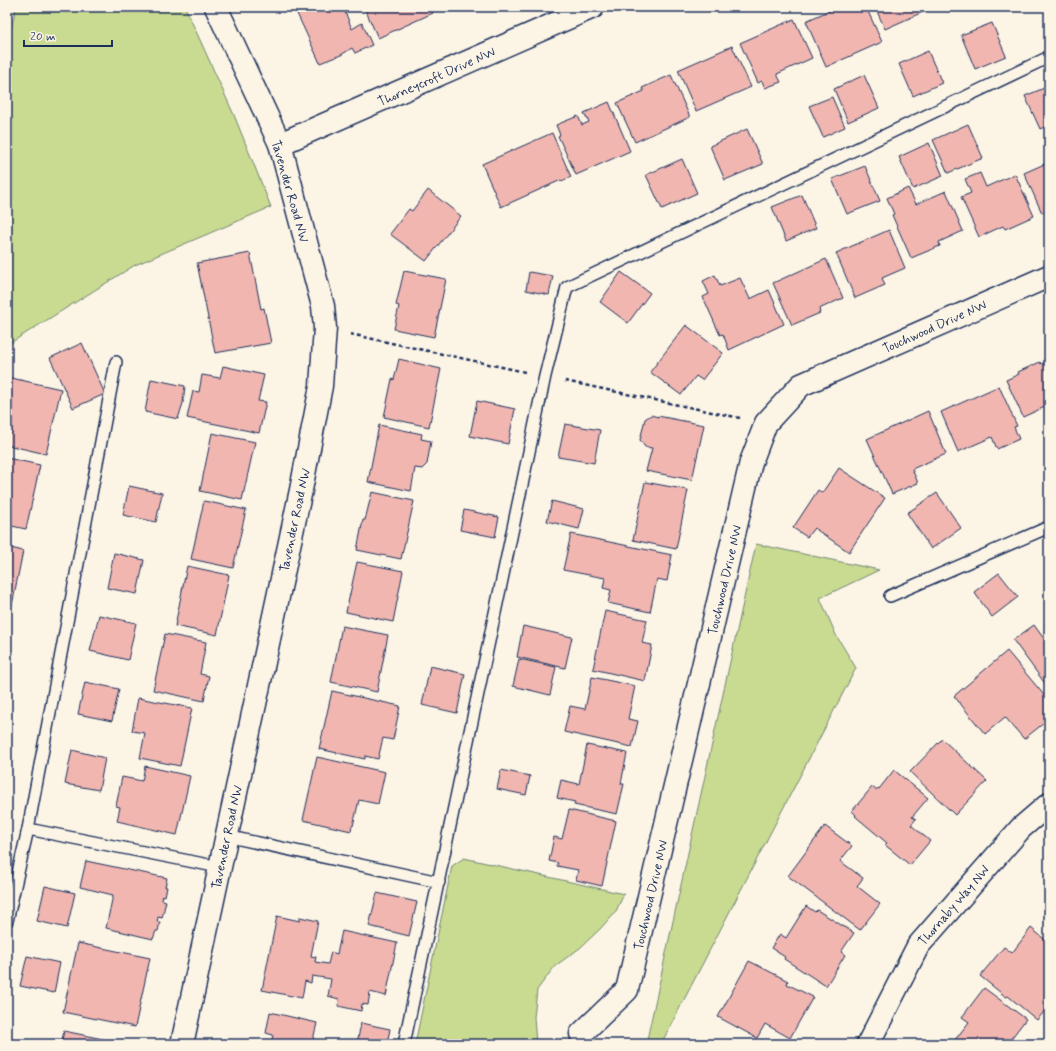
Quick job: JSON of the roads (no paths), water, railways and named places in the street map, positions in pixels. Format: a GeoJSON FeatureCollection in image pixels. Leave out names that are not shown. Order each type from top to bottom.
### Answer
{"type":"FeatureCollection","features":[{"type":"Feature","properties":{"kind":"street","name":"Tavender Road NW"},"geometry":{"type":"LineString","coordinates":[[182,1044],[299,497],[321,386],[325,328],[323,306],[280,144],[216,7]]}},
{"type":"Feature","properties":{"kind":"street","name":"Thorneycroft Drive NW"},"geometry":{"type":"LineString","coordinates":[[280,144],[593,7]]}},
{"type":"Feature","properties":{"kind":"street","name":"Touchwood Drive NW"},"geometry":{"type":"LineString","coordinates":[[581,1034],[627,990],[751,462],[766,423],[801,385],[1049,276]]}},
{"type":"Feature","properties":{"kind":"street","name":"Thornaby Way NW"},"geometry":{"type":"LineString","coordinates":[[870,1043],[918,946],[1021,828],[1049,804]]}},
{"type":"Feature","properties":{"kind":"lane"},"geometry":{"type":"LineString","coordinates":[[404,1044],[545,376],[568,287],[1049,57]]}},
{"type":"Feature","properties":{"kind":"lane"},"geometry":{"type":"LineString","coordinates":[[7,921],[28,828],[116,362]]}},
{"type":"Feature","properties":{"kind":"lane"},"geometry":{"type":"LineString","coordinates":[[890,596],[1049,527]]}},
{"type":"Feature","properties":{"kind":"lane"},"geometry":{"type":"LineString","coordinates":[[28,828],[219,867]]}},
{"type":"Feature","properties":{"kind":"lane"},"geometry":{"type":"LineString","coordinates":[[226,836],[439,882]]}}]}
